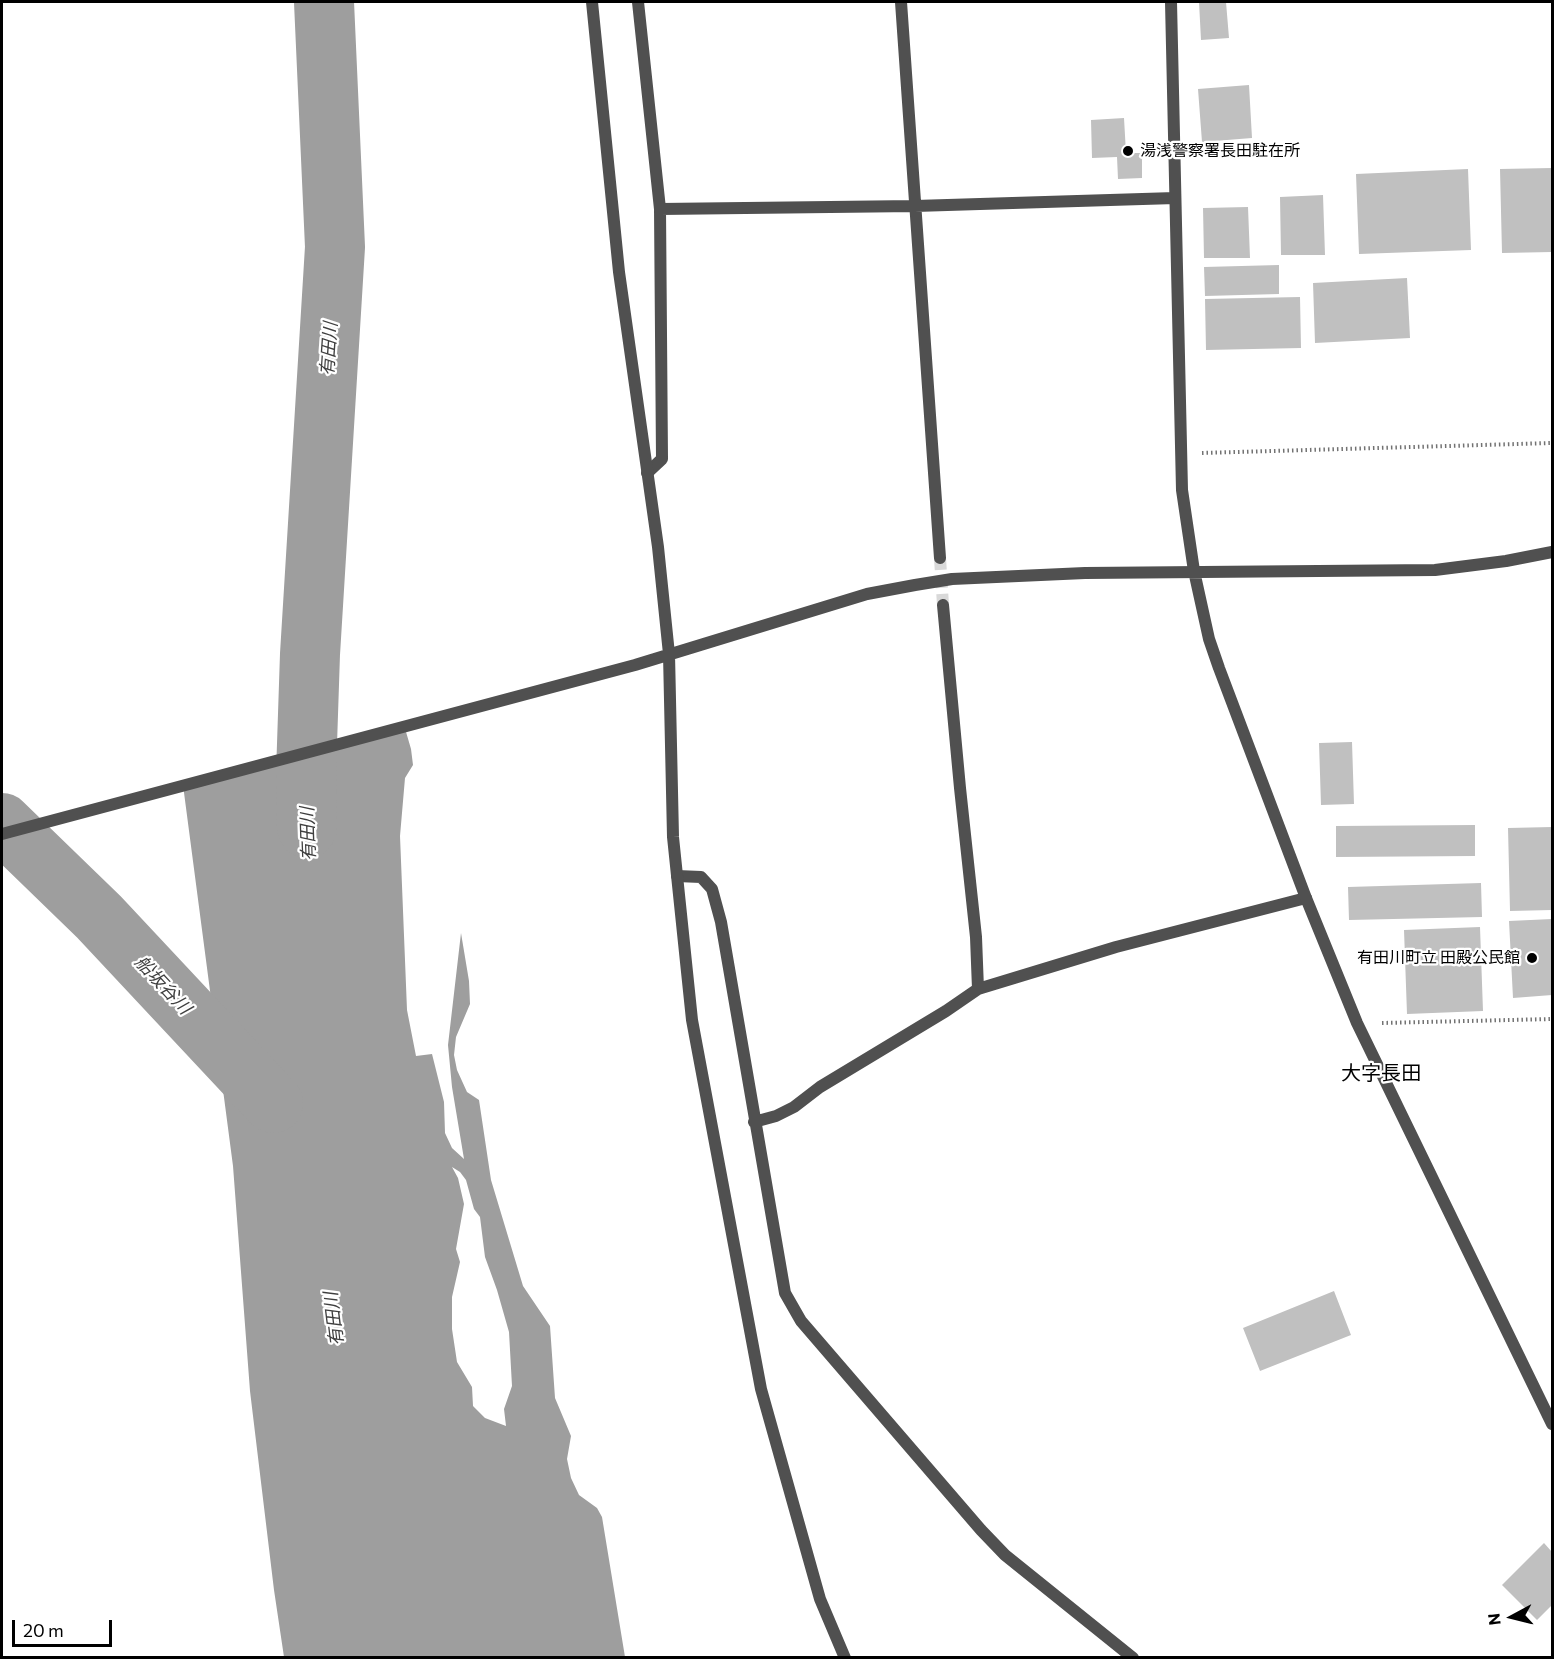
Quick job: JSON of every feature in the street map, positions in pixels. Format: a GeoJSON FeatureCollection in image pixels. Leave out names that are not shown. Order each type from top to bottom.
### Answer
{"type":"FeatureCollection","features":[{"type":"Feature","properties":{"kind":"street"},"geometry":{"type":"LineString","coordinates":[[591,2],[619,272],[669,654],[673,837],[692,1020],[761,1389],[820,1599],[845,1658]]}},
{"type":"Feature","properties":{"kind":"street"},"geometry":{"type":"LineString","coordinates":[[638,2],[660,209],[662,459],[647,473]]}},
{"type":"Feature","properties":{"kind":"street"},"geometry":{"type":"LineString","coordinates":[[901,2],[940,558]]}},
{"type":"Feature","properties":{"kind":"street"},"geometry":{"type":"LineString","coordinates":[[1171,2],[1182,490],[1194,571],[1209,639],[1306,898],[1357,1023],[1552,1424]]}},
{"type":"Feature","properties":{"kind":"street"},"geometry":{"type":"LineString","coordinates":[[660,209],[915,206],[1175,198]]}},
{"type":"Feature","properties":{"kind":"street"},"geometry":{"type":"LineString","coordinates":[[2,834],[635,665],[867,594],[915,585],[952,579],[1085,573],[1435,570],[1506,561],[1552,552]]}},
{"type":"Feature","properties":{"kind":"street"},"geometry":{"type":"LineString","coordinates":[[943,605],[976,937],[978,989]]}},
{"type":"Feature","properties":{"kind":"street"},"geometry":{"type":"LineString","coordinates":[[677,876],[701,877],[712,889],[721,922],[785,1293],[801,1321],[1005,1555],[1133,1658]]}},
{"type":"Feature","properties":{"kind":"street"},"geometry":{"type":"LineString","coordinates":[[754,1122],[776,1116],[794,1107],[820,1087],[946,1011],[978,989],[1116,947],[1306,898]]}},
{"type":"Feature","properties":{"kind":"path"},"geometry":{"type":"LineString","coordinates":[[1182,454],[1552,443]]}},
{"type":"Feature","properties":{"kind":"path"},"geometry":{"type":"LineString","coordinates":[[1357,1023],[1552,1019]]}},
{"type":"Feature","properties":{"kind":"water"},"geometry":{"type":"Polygon","coordinates":[[[404,725],[413,765],[405,778],[400,836],[407,1010],[416,1056],[432,1054],[444,1102],[445,1133],[452,1148],[464,1159],[452,1087],[448,1045],[461,933],[469,981],[470,1004],[456,1037],[454,1055],[457,1070],[467,1092],[479,1100],[491,1180],[523,1286],[550,1326],[555,1398],[571,1436],[567,1459],[571,1478],[579,1495],[597,1508],[602,1517],[625,1657],[284,1657],[250,1391],[233,1166],[183,785],[404,725]],[[452,1167],[458,1178],[464,1204],[456,1249],[460,1262],[452,1297],[452,1329],[457,1362],[472,1387],[473,1406],[485,1418],[506,1426],[504,1409],[512,1386],[509,1332],[485,1257],[480,1217],[474,1209],[466,1180],[452,1167]]]}},
{"type":"Feature","properties":{"kind":"building"},"geometry":{"type":"Polygon","coordinates":[[[1199,2],[1226,2],[1229,38],[1201,40],[1199,2]]]}},
{"type":"Feature","properties":{"kind":"building"},"geometry":{"type":"Polygon","coordinates":[[[1249,85],[1252,138],[1202,142],[1198,89],[1249,85]]]}},
{"type":"Feature","properties":{"kind":"building"},"geometry":{"type":"Polygon","coordinates":[[[1124,118],[1126,153],[1142,153],[1142,178],[1118,179],[1117,157],[1092,158],[1091,120],[1124,118]]]}},
{"type":"Feature","properties":{"kind":"building"},"geometry":{"type":"Polygon","coordinates":[[[1552,168],[1552,252],[1502,253],[1500,169],[1552,168]]]}},
{"type":"Feature","properties":{"kind":"building"},"geometry":{"type":"Polygon","coordinates":[[[1468,169],[1471,250],[1359,254],[1356,174],[1468,169]]]}},
{"type":"Feature","properties":{"kind":"building"},"geometry":{"type":"Polygon","coordinates":[[[1323,195],[1325,255],[1281,255],[1280,197],[1323,195]]]}},
{"type":"Feature","properties":{"kind":"building"},"geometry":{"type":"Polygon","coordinates":[[[1248,207],[1250,258],[1204,258],[1203,208],[1248,207]]]}},
{"type":"Feature","properties":{"kind":"building"},"geometry":{"type":"Polygon","coordinates":[[[1279,265],[1279,294],[1205,296],[1204,267],[1279,265]]]}},
{"type":"Feature","properties":{"kind":"building"},"geometry":{"type":"Polygon","coordinates":[[[1407,278],[1410,338],[1315,343],[1313,283],[1407,278]]]}},
{"type":"Feature","properties":{"kind":"building"},"geometry":{"type":"Polygon","coordinates":[[[1300,297],[1301,348],[1206,350],[1205,299],[1300,297]]]}},
{"type":"Feature","properties":{"kind":"building"},"geometry":{"type":"Polygon","coordinates":[[[1352,742],[1354,804],[1321,805],[1319,743],[1352,742]]]}},
{"type":"Feature","properties":{"kind":"building"},"geometry":{"type":"Polygon","coordinates":[[[1475,825],[1475,856],[1336,857],[1336,826],[1475,825]]]}},
{"type":"Feature","properties":{"kind":"building"},"geometry":{"type":"Polygon","coordinates":[[[1552,827],[1552,910],[1510,911],[1508,828],[1552,827]]]}},
{"type":"Feature","properties":{"kind":"building"},"geometry":{"type":"Polygon","coordinates":[[[1481,883],[1482,917],[1349,920],[1348,887],[1481,883]]]}},
{"type":"Feature","properties":{"kind":"building","name":"有田川町立 田殿公民館"},"geometry":{"type":"Polygon","coordinates":[[[1552,919],[1552,995],[1513,998],[1509,921],[1552,919]]]}},
{"type":"Feature","properties":{"kind":"building"},"geometry":{"type":"Polygon","coordinates":[[[1480,927],[1483,1011],[1407,1014],[1404,930],[1480,927]]]}},
{"type":"Feature","properties":{"kind":"building"},"geometry":{"type":"Polygon","coordinates":[[[1334,1291],[1351,1335],[1260,1371],[1243,1328],[1334,1291]]]}},
{"type":"Feature","properties":{"kind":"building"},"geometry":{"type":"Polygon","coordinates":[[[1544,1543],[1552,1552],[1552,1605],[1537,1620],[1502,1585],[1544,1543]]]}},
{"type":"Feature","properties":{"kind":"waterway","name":"有田川"},"geometry":{"type":"LineString","coordinates":[[307,828],[306,774],[310,654],[335,247],[324,2]]}},
{"type":"Feature","properties":{"kind":"waterway","name":"船坂谷川"},"geometry":{"type":"LineString","coordinates":[[2,823],[99,917],[273,1103]]}},
{"type":"Feature","properties":{"kind":"tunnel"},"geometry":{"type":"LineString","coordinates":[[940,558],[943,605]]}},
{"type":"Feature","properties":{"kind":"place","name":"湯浅警察署長田駐在所"},"geometry":{"type":"Point","coordinates":[1128,151]}},
{"type":"Feature","properties":{"kind":"place","name":"有田川町立 田殿公民館"},"geometry":{"type":"Point","coordinates":[1532,958]}},
{"type":"Feature","properties":{"kind":"district","name":"大字長田"},"geometry":{"type":"Point","coordinates":[1381,1073]}}]}
